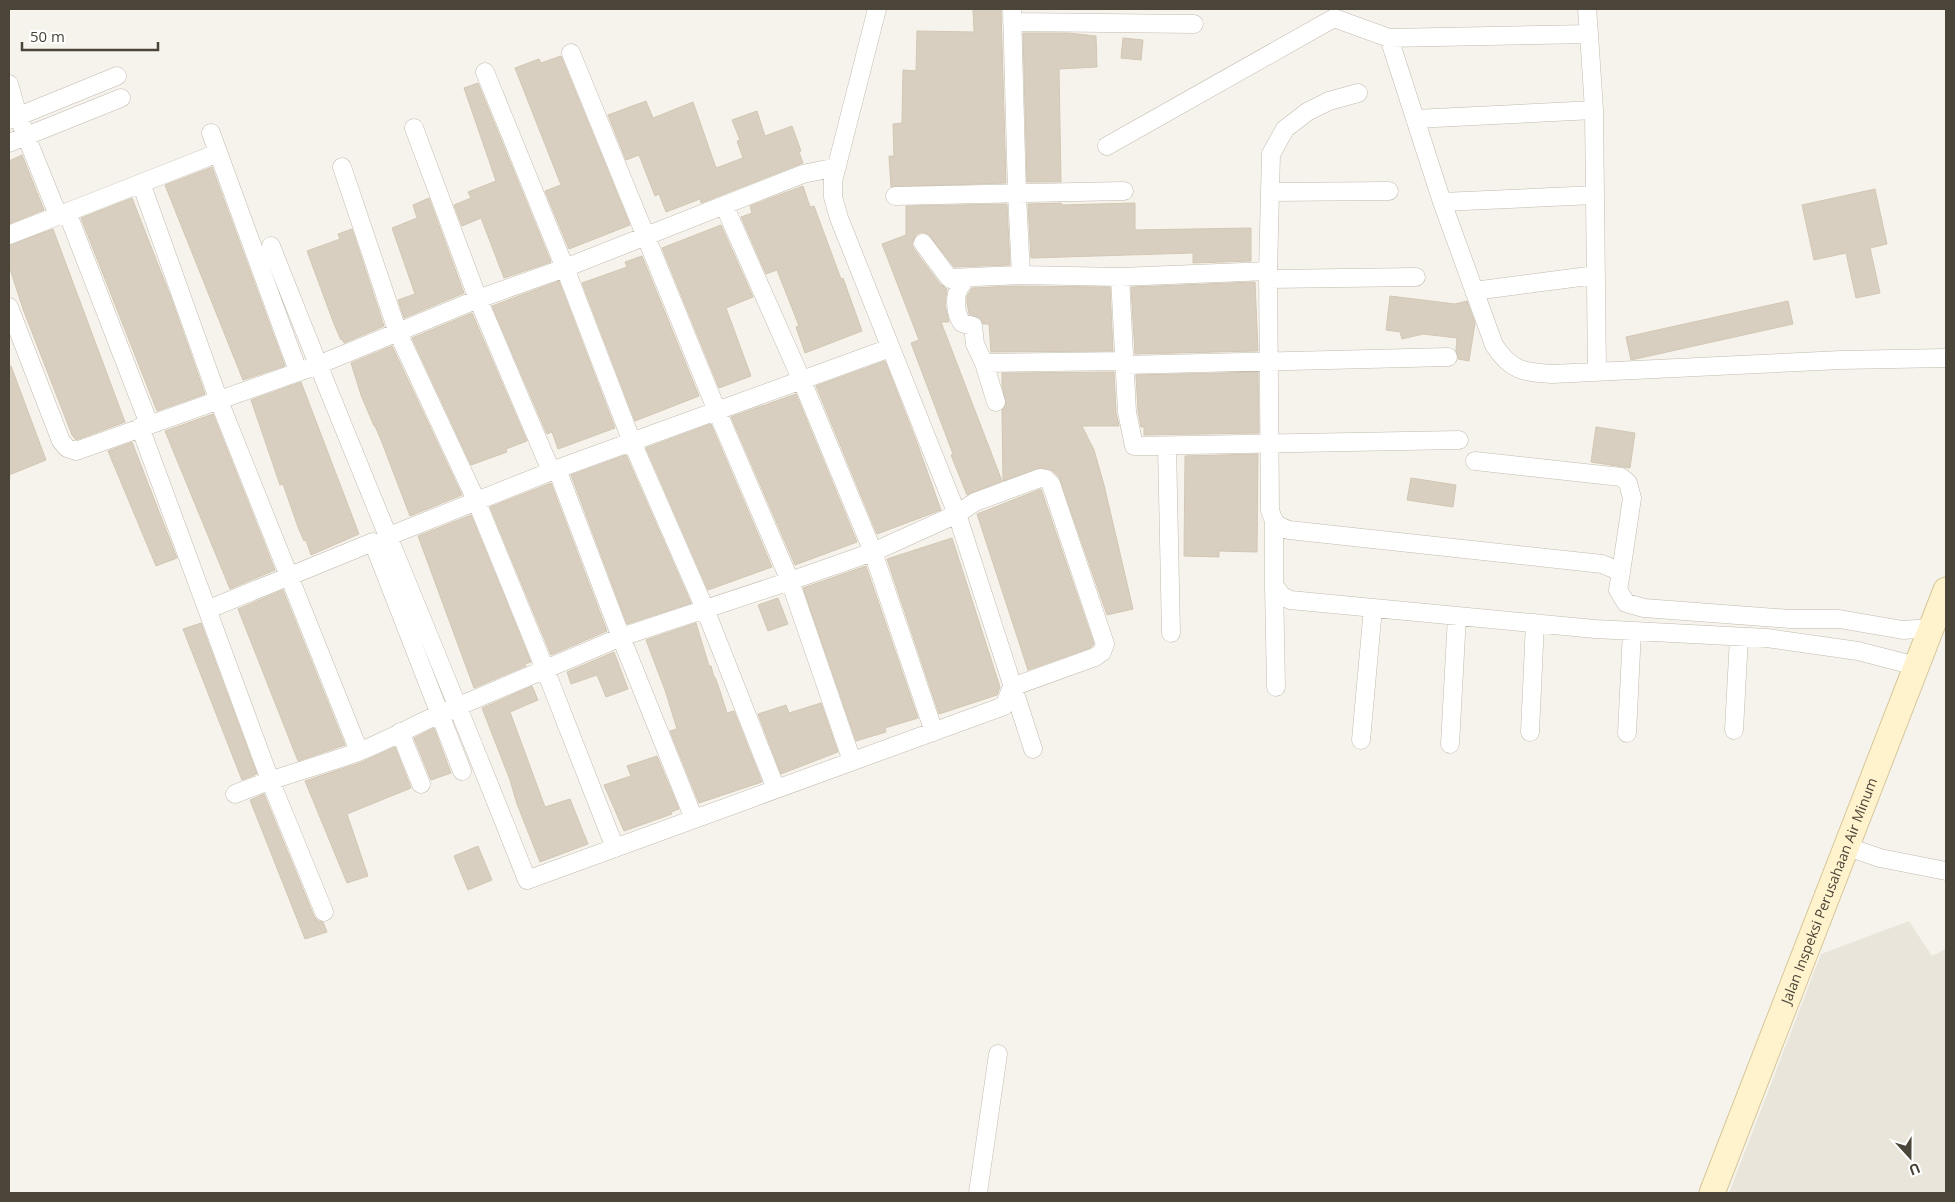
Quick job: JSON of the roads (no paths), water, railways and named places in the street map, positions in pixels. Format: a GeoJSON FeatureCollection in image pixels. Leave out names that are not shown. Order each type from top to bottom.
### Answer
{"type":"FeatureCollection","features":[{"type":"Feature","properties":{"kind":"street"},"geometry":{"type":"LineString","coordinates":[[877,9],[833,181],[834,202],[957,514],[1033,749]]}},
{"type":"Feature","properties":{"kind":"street"},"geometry":{"type":"LineString","coordinates":[[1587,9],[1594,110],[1597,372]]}},
{"type":"Feature","properties":{"kind":"street"},"geometry":{"type":"LineString","coordinates":[[1107,146],[1333,14],[1389,38],[1589,34]]}},
{"type":"Feature","properties":{"kind":"street"},"geometry":{"type":"LineString","coordinates":[[1021,275],[1016,194],[1012,15],[1194,24]]}},
{"type":"Feature","properties":{"kind":"street"},"geometry":{"type":"LineString","coordinates":[[1389,38],[1442,202],[1494,345],[1505,361],[1515,368],[1526,372],[1552,374],[1831,360],[1946,358]]}},
{"type":"Feature","properties":{"kind":"street"},"geometry":{"type":"LineString","coordinates":[[571,53],[717,411],[790,581],[852,761]]}},
{"type":"Feature","properties":{"kind":"street"},"geometry":{"type":"LineString","coordinates":[[485,72],[565,268],[632,442],[705,609],[776,789]]}},
{"type":"Feature","properties":{"kind":"street"},"geometry":{"type":"LineString","coordinates":[[14,119],[117,76]]}},
{"type":"Feature","properties":{"kind":"street"},"geometry":{"type":"LineString","coordinates":[[9,84],[14,119],[26,136],[62,214],[144,426],[270,780],[324,912]]}},
{"type":"Feature","properties":{"kind":"street"},"geometry":{"type":"LineString","coordinates":[[1276,687],[1274,523],[1270,510],[1268,275],[1271,154],[1285,129],[1314,108],[1329,101],[1358,93]]}},
{"type":"Feature","properties":{"kind":"street"},"geometry":{"type":"LineString","coordinates":[[9,143],[121,98]]}},
{"type":"Feature","properties":{"kind":"street"},"geometry":{"type":"LineString","coordinates":[[1415,120],[1594,110]]}},
{"type":"Feature","properties":{"kind":"street"},"geometry":{"type":"LineString","coordinates":[[414,128],[478,299],[554,470],[694,819]]}},
{"type":"Feature","properties":{"kind":"street"},"geometry":{"type":"LineString","coordinates":[[211,134],[298,371]]}},
{"type":"Feature","properties":{"kind":"street"},"geometry":{"type":"LineString","coordinates":[[9,235],[218,153]]}},
{"type":"Feature","properties":{"kind":"street"},"geometry":{"type":"LineString","coordinates":[[342,167],[398,333],[476,500],[615,848]]}},
{"type":"Feature","properties":{"kind":"street"},"geometry":{"type":"LineString","coordinates":[[9,307],[61,441],[67,448],[76,451],[318,365],[478,299],[565,268],[803,174],[837,167]]}},
{"type":"Feature","properties":{"kind":"street"},"geometry":{"type":"LineString","coordinates":[[141,183],[219,401],[359,751]]}},
{"type":"Feature","properties":{"kind":"street"},"geometry":{"type":"LineString","coordinates":[[1270,192],[1389,191]]}},
{"type":"Feature","properties":{"kind":"street"},"geometry":{"type":"LineString","coordinates":[[895,196],[1124,192]]}},
{"type":"Feature","properties":{"kind":"street"},"geometry":{"type":"LineString","coordinates":[[1442,202],[1595,195]]}},
{"type":"Feature","properties":{"kind":"street"},"geometry":{"type":"LineString","coordinates":[[724,205],[802,381],[873,552],[934,732]]}},
{"type":"Feature","properties":{"kind":"street"},"geometry":{"type":"LineString","coordinates":[[923,243],[949,278],[962,284],[958,288],[957,316],[962,323],[973,326],[975,344],[984,363],[996,402]]}},
{"type":"Feature","properties":{"kind":"street"},"geometry":{"type":"LineString","coordinates":[[235,794],[270,780],[359,751],[439,714],[459,706],[621,637],[873,552],[957,514],[975,502],[1040,478],[1046,479],[1051,484],[1105,644],[1102,652],[1095,657],[1012,688],[1004,706],[528,880],[459,706],[318,365],[271,246]]}},
{"type":"Feature","properties":{"kind":"street"},"geometry":{"type":"LineString","coordinates":[[949,278],[1021,275],[1416,277]]}},
{"type":"Feature","properties":{"kind":"street"},"geometry":{"type":"LineString","coordinates":[[1474,291],[1596,275]]}},
{"type":"Feature","properties":{"kind":"street"},"geometry":{"type":"LineString","coordinates":[[1120,277],[1128,418],[1134,446],[1459,440]]}},
{"type":"Feature","properties":{"kind":"street"},"geometry":{"type":"LineString","coordinates":[[388,536],[554,470],[890,348]]}},
{"type":"Feature","properties":{"kind":"street"},"geometry":{"type":"LineString","coordinates":[[984,363],[1270,362],[1448,357]]}},
{"type":"Feature","properties":{"kind":"street"},"geometry":{"type":"LineString","coordinates":[[1167,446],[1171,633]]}},
{"type":"Feature","properties":{"kind":"street"},"geometry":{"type":"LineString","coordinates":[[1475,461],[1622,477],[1628,483],[1632,498],[1618,590],[1626,603],[1644,608],[1790,619],[1839,619],[1903,630],[1931,628]]}},
{"type":"Feature","properties":{"kind":"street"},"geometry":{"type":"LineString","coordinates":[[1274,523],[1289,530],[1578,560],[1602,564],[1621,572]]}},
{"type":"Feature","properties":{"kind":"street"},"geometry":{"type":"LineString","coordinates":[[209,609],[373,542],[462,771]]}},
{"type":"Feature","properties":{"kind":"street"},"geometry":{"type":"LineString","coordinates":[[1274,586],[1281,595],[1290,600],[1535,624],[1767,638],[1858,651],[1916,666]]}},
{"type":"Feature","properties":{"kind":"street","name":"Jalan Inspeksi Perusahaan Air Minum"},"geometry":{"type":"LineString","coordinates":[[1712,1193],[1845,846],[1946,590]]}},
{"type":"Feature","properties":{"kind":"street"},"geometry":{"type":"LineString","coordinates":[[1360,740],[1373,608]]}},
{"type":"Feature","properties":{"kind":"street"},"geometry":{"type":"LineString","coordinates":[[1450,744],[1457,616]]}},
{"type":"Feature","properties":{"kind":"street"},"geometry":{"type":"LineString","coordinates":[[1530,732],[1535,624]]}},
{"type":"Feature","properties":{"kind":"street"},"geometry":{"type":"LineString","coordinates":[[1627,733],[1632,631]]}},
{"type":"Feature","properties":{"kind":"street"},"geometry":{"type":"LineString","coordinates":[[1734,730],[1739,637]]}},
{"type":"Feature","properties":{"kind":"street"},"geometry":{"type":"LineString","coordinates":[[400,732],[421,784]]}},
{"type":"Feature","properties":{"kind":"street"},"geometry":{"type":"LineString","coordinates":[[1845,846],[1880,858],[1946,871]]}},
{"type":"Feature","properties":{"kind":"street"},"geometry":{"type":"LineString","coordinates":[[978,1193],[998,1054]]}}]}
